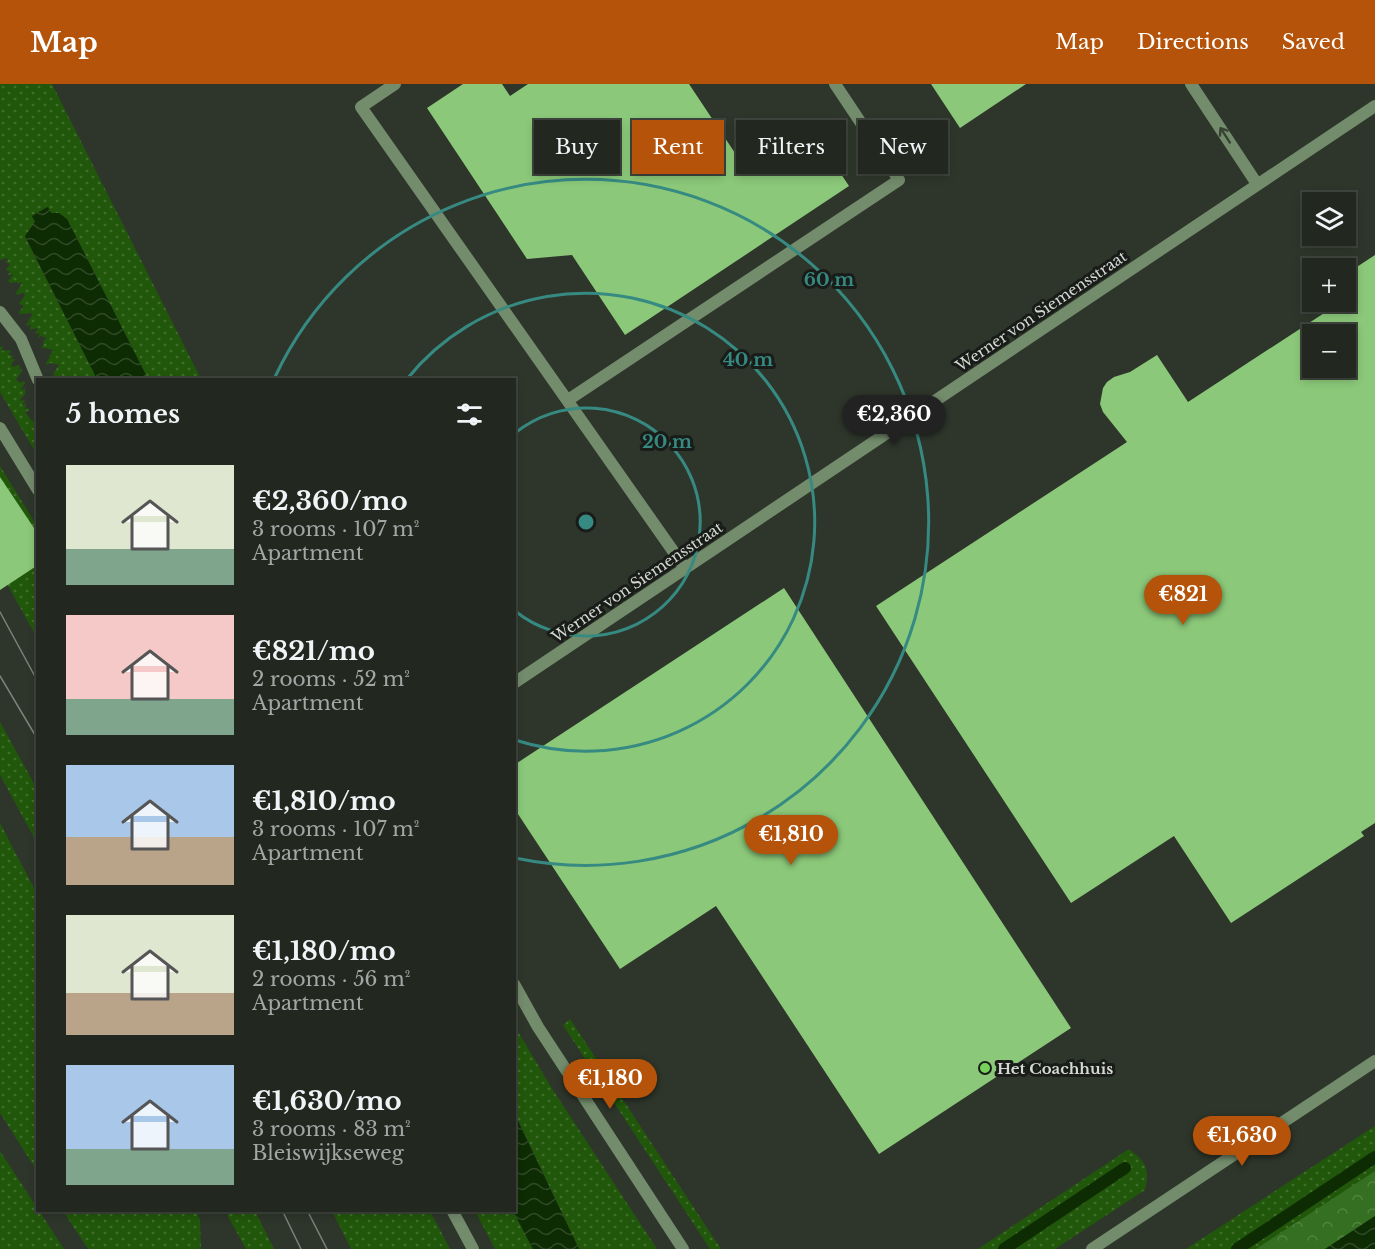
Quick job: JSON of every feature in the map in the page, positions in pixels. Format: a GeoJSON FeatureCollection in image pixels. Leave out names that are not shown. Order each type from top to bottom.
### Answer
{"type":"FeatureCollection","features":[{"type":"Feature","properties":{"kind":"street"},"geometry":{"type":"LineString","coordinates":[[395,84],[361,107],[685,568]]}},
{"type":"Feature","properties":{"kind":"street"},"geometry":{"type":"LineString","coordinates":[[568,400],[899,180],[835,84]]}},
{"type":"Feature","properties":{"kind":"street"},"geometry":{"type":"LineString","coordinates":[[1191,84],[1257,184]]}},
{"type":"Feature","properties":{"kind":"street","name":"Werner von Siemensstraat"},"geometry":{"type":"LineString","coordinates":[[516,682],[1375,106]]}},
{"type":"Feature","properties":{"kind":"street"},"geometry":{"type":"LineString","coordinates":[[0,312],[21,339],[37,378]]}},
{"type":"Feature","properties":{"kind":"street"},"geometry":{"type":"LineString","coordinates":[[0,428],[36,487]]}},
{"type":"Feature","properties":{"kind":"street"},"geometry":{"type":"LineString","coordinates":[[516,988],[538,1027],[683,1249]]}},
{"type":"Feature","properties":{"kind":"street"},"geometry":{"type":"LineString","coordinates":[[1092,1249],[1375,1061]]}},
{"type":"Feature","properties":{"kind":"street"},"geometry":{"type":"LineString","coordinates":[[453,1212],[473,1249]]}},
{"type":"Feature","properties":{"kind":"green space"},"geometry":{"type":"Polygon","coordinates":[[[0,84],[52,84],[200,378],[147,378],[67,219],[51,213],[47,207],[32,216],[35,221],[25,237],[96,378],[51,378],[59,365],[50,363],[47,365],[46,363],[54,350],[40,347],[47,338],[41,336],[38,338],[40,333],[36,334],[37,328],[30,330],[31,324],[27,326],[32,313],[20,314],[24,306],[19,304],[25,295],[16,293],[22,283],[8,281],[13,275],[9,276],[11,272],[6,270],[10,264],[5,262],[7,258],[0,260],[0,84]]]}},
{"type":"Feature","properties":{"kind":"green space"},"geometry":{"type":"Polygon","coordinates":[[[3,346],[2,351],[10,350],[8,354],[13,356],[11,359],[15,359],[12,367],[19,365],[18,371],[21,369],[22,371],[16,380],[25,383],[21,389],[25,388],[25,394],[20,400],[24,400],[22,404],[26,404],[25,409],[30,410],[25,412],[32,421],[36,420],[36,453],[0,392],[0,347],[3,346]]]}},
{"type":"Feature","properties":{"kind":"green space"},"geometry":{"type":"Polygon","coordinates":[[[0,466],[36,524],[36,636],[0,571],[0,466]]]}},
{"type":"Feature","properties":{"kind":"green space"},"geometry":{"type":"Polygon","coordinates":[[[0,722],[36,787],[36,841],[0,775],[0,722]]]}},
{"type":"Feature","properties":{"kind":"green space"},"geometry":{"type":"Polygon","coordinates":[[[0,823],[36,892],[36,1169],[0,1113],[0,823]]]}},
{"type":"Feature","properties":{"kind":"green space"},"geometry":{"type":"Polygon","coordinates":[[[570,1019],[721,1249],[710,1249],[563,1025],[570,1019]]]}},
{"type":"Feature","properties":{"kind":"green space"},"geometry":{"type":"Polygon","coordinates":[[[516,1028],[551,1087],[657,1249],[579,1249],[516,1116],[516,1028]]]}},
{"type":"Feature","properties":{"kind":"green space"},"geometry":{"type":"Polygon","coordinates":[[[1375,1126],[1375,1249],[1186,1249],[1375,1126]]]}},
{"type":"Feature","properties":{"kind":"green space"},"geometry":{"type":"Polygon","coordinates":[[[1129,1149],[1143,1162],[1147,1171],[1145,1190],[1055,1249],[978,1249],[1129,1149]]]}},
{"type":"Feature","properties":{"kind":"green space"},"geometry":{"type":"Polygon","coordinates":[[[0,1151],[36,1206],[36,1212],[40,1212],[64,1249],[0,1249],[0,1151]]]}},
{"type":"Feature","properties":{"kind":"green space"},"geometry":{"type":"Polygon","coordinates":[[[1375,1171],[1375,1216],[1325,1249],[1256,1249],[1375,1171]]]}},
{"type":"Feature","properties":{"kind":"green space"},"geometry":{"type":"Polygon","coordinates":[[[64,1212],[197,1212],[200,1221],[201,1249],[88,1249],[64,1212]]]}},
{"type":"Feature","properties":{"kind":"green space"},"geometry":{"type":"Polygon","coordinates":[[[226,1212],[256,1212],[274,1249],[246,1249],[226,1212]]]}},
{"type":"Feature","properties":{"kind":"green space"},"geometry":{"type":"Polygon","coordinates":[[[332,1212],[431,1212],[450,1249],[351,1249],[332,1212]]]}},
{"type":"Feature","properties":{"kind":"green space"},"geometry":{"type":"Polygon","coordinates":[[[476,1212],[514,1212],[533,1249],[495,1249],[476,1212]]]}},
{"type":"Feature","properties":{"kind":"water"},"geometry":{"type":"Polygon","coordinates":[[[48,207],[51,213],[59,213],[67,219],[147,378],[96,378],[25,236],[35,222],[32,216],[48,207]]]}},
{"type":"Feature","properties":{"kind":"water"},"geometry":{"type":"Polygon","coordinates":[[[516,1116],[579,1249],[533,1249],[514,1212],[516,1212],[516,1116]]]}},
{"type":"Feature","properties":{"kind":"water"},"geometry":{"type":"Polygon","coordinates":[[[1375,1216],[1375,1249],[1325,1249],[1375,1216]]]}},
{"type":"Feature","properties":{"kind":"building"},"geometry":{"type":"Polygon","coordinates":[[[463,84],[502,84],[510,96],[528,84],[689,84],[713,120],[632,120],[632,174],[724,174],[724,136],[736,154],[736,174],[841,174],[849,186],[625,335],[572,255],[527,259],[427,108],[463,84]]]}},
{"type":"Feature","properties":{"kind":"building"},"geometry":{"type":"Polygon","coordinates":[[[931,84],[1026,84],[960,128],[931,84]]]}},
{"type":"Feature","properties":{"kind":"building"},"geometry":{"type":"Polygon","coordinates":[[[1375,255],[1375,823],[1361,832],[1364,836],[1231,923],[1174,836],[1071,903],[876,606],[1127,442],[1103,412],[1100,404],[1103,388],[1114,377],[1130,372],[1157,355],[1188,402],[1302,327],[1302,378],[1356,378],[1356,324],[1307,324],[1326,312],[1356,312],[1356,267],[1375,255]]]}},
{"type":"Feature","properties":{"kind":"building"},"geometry":{"type":"Polygon","coordinates":[[[0,477],[36,531],[36,566],[0,590],[0,477]]]}},
{"type":"Feature","properties":{"kind":"building"},"geometry":{"type":"Polygon","coordinates":[[[784,588],[1071,1028],[879,1154],[716,906],[620,969],[516,811],[516,764],[784,588]]]}},
{"type":"Feature","properties":{"kind":"waterway"},"geometry":{"type":"LineString","coordinates":[[1237,1249],[1375,1157]]}},
{"type":"Feature","properties":{"kind":"waterway"},"geometry":{"type":"LineString","coordinates":[[1004,1249],[1125,1168]]}},
{"type":"Feature","properties":{"kind":"tram line"},"geometry":{"type":"LineString","coordinates":[[0,612],[36,678]]}},
{"type":"Feature","properties":{"kind":"tram line"},"geometry":{"type":"LineString","coordinates":[[0,676],[36,737]]}},
{"type":"Feature","properties":{"kind":"tram line"},"geometry":{"type":"LineString","coordinates":[[283,1212],[301,1249]]}},
{"type":"Feature","properties":{"kind":"tram line"},"geometry":{"type":"LineString","coordinates":[[308,1212],[327,1249]]}},
{"type":"Feature","properties":{"kind":"place","name":"Het Coachhuis"},"geometry":{"type":"Point","coordinates":[985,1068]}}]}
